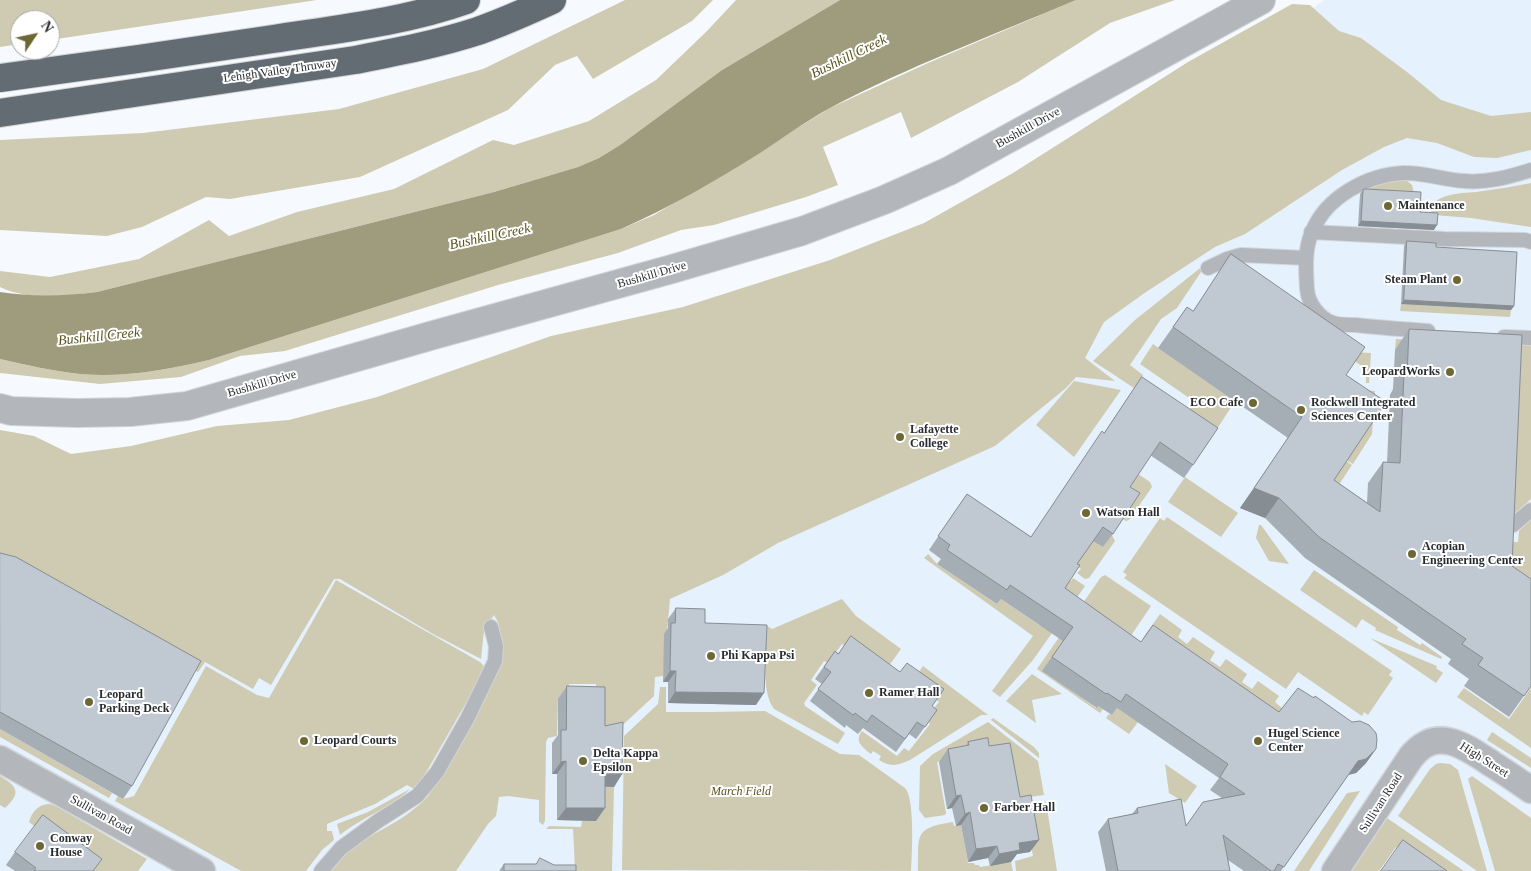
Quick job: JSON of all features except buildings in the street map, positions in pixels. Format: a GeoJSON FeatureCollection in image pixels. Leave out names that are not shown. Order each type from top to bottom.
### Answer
{"type":"FeatureCollection","features":[{"type":"Feature","properties":{"kind":"highway"},"geometry":{"type":"LineString","coordinates":[[0,78],[348,28],[407,16],[466,0]]}},
{"type":"Feature","properties":{"kind":"highway","name":"Lehigh Valley Thruway"},"geometry":{"type":"LineString","coordinates":[[0,113],[399,52],[478,31],[552,0]]}},
{"type":"Feature","properties":{"kind":"street","name":"Bushkill Drive"},"geometry":{"type":"LineString","coordinates":[[0,408],[11,411],[77,413],[130,412],[187,406],[802,231],[884,200],[949,171],[1261,0]]}},
{"type":"Feature","properties":{"kind":"street","name":"High Street"},"geometry":{"type":"LineString","coordinates":[[1433,741],[1444,740],[1463,745],[1531,790]]}},
{"type":"Feature","properties":{"kind":"street","name":"Sullivan Road"},"geometry":{"type":"LineString","coordinates":[[1335,871],[1411,758],[1423,746],[1433,741]]}},
{"type":"Feature","properties":{"kind":"street","name":"Sullivan Road"},"geometry":{"type":"LineString","coordinates":[[0,758],[202,871]]}},
{"type":"Feature","properties":{"kind":"lane"},"geometry":{"type":"LineString","coordinates":[[1445,332],[1334,323],[1314,309],[1307,295],[1306,258],[1311,232],[1323,214],[1342,195],[1359,185],[1383,176],[1405,173],[1465,181],[1502,180],[1531,170]]}},
{"type":"Feature","properties":{"kind":"lane"},"geometry":{"type":"LineString","coordinates":[[1311,232],[1446,239],[1525,240],[1531,242]]}},
{"type":"Feature","properties":{"kind":"lane"},"geometry":{"type":"LineString","coordinates":[[1208,268],[1226,259],[1241,255],[1306,258]]}},
{"type":"Feature","properties":{"kind":"lane"},"geometry":{"type":"LineString","coordinates":[[1491,336],[1531,338]]}},
{"type":"Feature","properties":{"kind":"lane"},"geometry":{"type":"LineString","coordinates":[[1513,525],[1531,510]]}},
{"type":"Feature","properties":{"kind":"lane"},"geometry":{"type":"LineString","coordinates":[[321,871],[341,848],[417,796],[436,772],[467,719],[496,661],[496,646],[491,627]]}},
{"type":"Feature","properties":{"kind":"shaded area","name":"Lafayette College"},"geometry":{"type":"Polygon","coordinates":[[[1325,0],[1531,0],[1531,871],[0,871],[0,446],[75,468],[219,442],[836,275],[1258,43],[1325,0]]]}},
{"type":"Feature","properties":{"kind":"green space"},"geometry":{"type":"Polygon","coordinates":[[[0,0],[317,0],[60,39],[60,10],[10,10],[10,46],[0,47],[0,0]]]}},
{"type":"Feature","properties":{"kind":"green space"},"geometry":{"type":"Polygon","coordinates":[[[625,0],[713,0],[692,21],[593,79],[577,56],[555,65],[508,110],[360,177],[230,199],[206,197],[142,227],[107,236],[0,230],[0,140],[143,133],[339,109],[483,69],[625,0]]]}},
{"type":"Feature","properties":{"kind":"green space"},"geometry":{"type":"Polygon","coordinates":[[[736,0],[840,0],[722,70],[620,145],[599,158],[578,167],[494,192],[97,292],[60,296],[35,296],[0,287],[0,271],[50,277],[139,259],[209,220],[229,236],[297,212],[394,189],[493,140],[514,145],[589,121],[656,80],[736,0]]]}},
{"type":"Feature","properties":{"kind":"green space"},"geometry":{"type":"Polygon","coordinates":[[[1076,0],[1175,0],[1110,23],[1018,82],[911,138],[901,112],[823,147],[838,185],[806,197],[714,225],[681,230],[618,253],[498,285],[285,351],[240,356],[181,377],[100,384],[0,373],[0,359],[60,371],[96,375],[145,372],[209,360],[621,229],[654,215],[830,108],[928,63],[1076,0]]]}},
{"type":"Feature","properties":{"kind":"green space"},"geometry":{"type":"Polygon","coordinates":[[[1292,4],[1310,5],[1339,31],[1361,38],[1441,100],[1491,116],[1531,112],[1531,150],[1497,158],[1474,157],[1437,143],[1407,138],[1384,147],[1342,170],[1245,234],[1215,247],[1104,322],[1085,358],[1115,381],[1076,377],[1066,388],[995,446],[778,543],[723,575],[670,599],[663,676],[655,677],[654,696],[613,734],[596,734],[596,684],[569,684],[569,699],[558,699],[557,736],[548,738],[546,742],[545,821],[543,825],[539,822],[539,800],[508,796],[499,797],[496,816],[488,824],[456,871],[329,871],[351,849],[400,819],[428,796],[493,681],[503,648],[498,622],[494,615],[484,630],[481,659],[433,634],[340,579],[334,579],[271,685],[259,678],[253,689],[205,662],[198,672],[10,566],[0,558],[0,430],[34,436],[71,454],[131,446],[217,426],[289,420],[377,397],[551,336],[683,307],[830,260],[924,223],[1013,173],[1188,62],[1292,4]]]}},
{"type":"Feature","properties":{"kind":"green space"},"geometry":{"type":"Polygon","coordinates":[[[1395,179],[1406,180],[1412,185],[1414,193],[1365,189],[1395,179]]]}},
{"type":"Feature","properties":{"kind":"green space"},"geometry":{"type":"Polygon","coordinates":[[[1531,183],[1531,227],[1471,218],[1434,215],[1431,211],[1431,206],[1436,201],[1448,195],[1531,183]]]}},
{"type":"Feature","properties":{"kind":"green space"},"geometry":{"type":"Polygon","coordinates":[[[1204,265],[1177,308],[1161,319],[1130,365],[1143,375],[1134,388],[1093,361],[1135,320],[1204,265]]]}},
{"type":"Feature","properties":{"kind":"green space"},"geometry":{"type":"Polygon","coordinates":[[[1401,304],[1511,310],[1510,317],[1400,311],[1401,304]]]}},
{"type":"Feature","properties":{"kind":"green space"},"geometry":{"type":"Polygon","coordinates":[[[1316,334],[1350,352],[1371,353],[1369,383],[1366,383],[1366,369],[1316,334]]]}},
{"type":"Feature","properties":{"kind":"green space"},"geometry":{"type":"Polygon","coordinates":[[[1396,339],[1531,345],[1531,499],[1507,520],[1395,350],[1396,339]]]}},
{"type":"Feature","properties":{"kind":"green space"},"geometry":{"type":"Polygon","coordinates":[[[1153,344],[1235,401],[1215,432],[1187,413],[1195,402],[1140,364],[1153,344]]]}},
{"type":"Feature","properties":{"kind":"green space"},"geometry":{"type":"Polygon","coordinates":[[[1074,381],[1121,390],[1074,457],[1036,425],[1074,381]]]}},
{"type":"Feature","properties":{"kind":"green space"},"geometry":{"type":"Polygon","coordinates":[[[1358,390],[1375,391],[1372,434],[1353,464],[1346,460],[1358,390]]]}},
{"type":"Feature","properties":{"kind":"green space"},"geometry":{"type":"Polygon","coordinates":[[[1346,461],[1352,465],[1326,504],[1319,500],[1346,461]]]}},
{"type":"Feature","properties":{"kind":"green space"},"geometry":{"type":"Polygon","coordinates":[[[1138,474],[1150,482],[1152,487],[1129,520],[1126,521],[1122,519],[1120,500],[1138,474]]]}},
{"type":"Feature","properties":{"kind":"green space"},"geometry":{"type":"Polygon","coordinates":[[[1185,477],[1238,513],[1221,537],[1168,502],[1185,477]]]}},
{"type":"Feature","properties":{"kind":"green space"},"geometry":{"type":"Polygon","coordinates":[[[1167,517],[1392,671],[1389,675],[1393,678],[1368,715],[1364,712],[1362,716],[1298,672],[1286,689],[1124,578],[1127,575],[1123,572],[1160,518],[1164,521],[1167,517]]]}},
{"type":"Feature","properties":{"kind":"green space"},"geometry":{"type":"Polygon","coordinates":[[[1531,519],[1531,610],[1500,542],[1518,542],[1519,531],[1531,519]]]}},
{"type":"Feature","properties":{"kind":"green space"},"geometry":{"type":"Polygon","coordinates":[[[1259,525],[1261,525],[1289,564],[1269,561],[1256,538],[1259,525]]]}},
{"type":"Feature","properties":{"kind":"green space"},"geometry":{"type":"Polygon","coordinates":[[[1112,535],[1115,541],[1089,578],[1085,579],[1077,573],[1081,569],[1076,565],[1093,540],[1103,547],[1112,535]]]}},
{"type":"Feature","properties":{"kind":"green space"},"geometry":{"type":"Polygon","coordinates":[[[928,554],[937,564],[997,604],[1001,599],[1039,625],[1070,579],[1071,581],[1073,578],[1085,586],[1033,660],[1000,697],[992,691],[1033,636],[924,558],[928,554]]]}},
{"type":"Feature","properties":{"kind":"green space"},"geometry":{"type":"Polygon","coordinates":[[[1314,570],[1398,627],[1397,630],[1420,645],[1422,643],[1442,657],[1441,659],[1375,630],[1376,628],[1362,619],[1356,628],[1300,590],[1314,570]]]}},
{"type":"Feature","properties":{"kind":"green space"},"geometry":{"type":"Polygon","coordinates":[[[1105,575],[1151,606],[1122,649],[1043,670],[1096,708],[1098,706],[1103,709],[1100,713],[1037,669],[1101,577],[1105,575]]]}},
{"type":"Feature","properties":{"kind":"green space","name":"Leopard Courts"},"geometry":{"type":"Polygon","coordinates":[[[336,580],[480,662],[486,668],[416,790],[407,785],[375,804],[327,824],[327,831],[332,831],[334,840],[322,850],[306,871],[241,871],[115,801],[118,796],[123,799],[134,796],[206,666],[257,695],[269,698],[336,580]]]}},
{"type":"Feature","properties":{"kind":"green space"},"geometry":{"type":"Polygon","coordinates":[[[842,599],[856,616],[901,649],[883,674],[842,644],[828,663],[824,661],[811,680],[817,685],[804,703],[805,706],[845,733],[838,744],[774,709],[767,691],[766,658],[767,626],[772,629],[842,599]]]}},
{"type":"Feature","properties":{"kind":"green space"},"geometry":{"type":"Polygon","coordinates":[[[1160,614],[1182,630],[1178,637],[1187,644],[1193,637],[1215,652],[1210,660],[1220,667],[1226,659],[1247,674],[1242,682],[1252,689],[1258,681],[1279,696],[1275,702],[1283,709],[1287,731],[1143,638],[1160,614]]]}},
{"type":"Feature","properties":{"kind":"green space"},"geometry":{"type":"Polygon","coordinates":[[[1370,638],[1437,666],[1436,668],[1443,673],[1436,683],[1370,638]]]}},
{"type":"Feature","properties":{"kind":"green space"},"geometry":{"type":"Polygon","coordinates":[[[923,666],[988,715],[981,715],[910,760],[897,764],[887,764],[879,760],[881,756],[873,751],[871,754],[860,744],[860,735],[862,731],[897,756],[904,748],[909,751],[930,724],[925,719],[939,702],[912,682],[923,666]]]}},
{"type":"Feature","properties":{"kind":"green space"},"geometry":{"type":"Polygon","coordinates":[[[1032,674],[1062,694],[1032,700],[1036,723],[1006,701],[1032,674]]]}},
{"type":"Feature","properties":{"kind":"green space","name":"March Field"},"geometry":{"type":"Polygon","coordinates":[[[660,687],[666,687],[666,712],[765,711],[840,754],[859,755],[905,788],[912,814],[911,871],[622,870],[624,736],[658,704],[660,687]]]}},
{"type":"Feature","properties":{"kind":"green space"},"geometry":{"type":"Polygon","coordinates":[[[1464,688],[1509,719],[1531,688],[1531,748],[1457,697],[1464,688]]]}},
{"type":"Feature","properties":{"kind":"green space"},"geometry":{"type":"Polygon","coordinates":[[[1117,708],[1138,722],[1129,734],[1106,718],[1109,714],[1112,715],[1117,708]]]}},
{"type":"Feature","properties":{"kind":"green space"},"geometry":{"type":"Polygon","coordinates":[[[993,718],[1034,747],[1039,753],[1039,758],[991,720],[993,718]]]}},
{"type":"Feature","properties":{"kind":"green space"},"geometry":{"type":"Polygon","coordinates":[[[988,722],[1038,761],[1044,795],[1009,800],[957,758],[937,762],[945,815],[925,818],[919,810],[920,766],[933,754],[988,722]]]}},
{"type":"Feature","properties":{"kind":"green space"},"geometry":{"type":"Polygon","coordinates":[[[0,729],[112,793],[109,798],[0,737],[0,729]]]}},
{"type":"Feature","properties":{"kind":"green space"},"geometry":{"type":"Polygon","coordinates":[[[1492,732],[1531,758],[1531,768],[1487,740],[1492,732]]]}},
{"type":"Feature","properties":{"kind":"green space"},"geometry":{"type":"Polygon","coordinates":[[[1440,763],[1450,764],[1458,770],[1487,871],[1477,871],[1398,816],[1430,769],[1440,763]]]}},
{"type":"Feature","properties":{"kind":"green space"},"geometry":{"type":"Polygon","coordinates":[[[1165,764],[1197,786],[1185,803],[1169,793],[1165,764]]]}},
{"type":"Feature","properties":{"kind":"green space"},"geometry":{"type":"Polygon","coordinates":[[[0,776],[10,783],[15,790],[14,798],[5,808],[0,805],[0,776]]]}},
{"type":"Feature","properties":{"kind":"green space"},"geometry":{"type":"Polygon","coordinates":[[[1472,776],[1531,818],[1531,871],[1495,871],[1468,779],[1472,776]]]}},
{"type":"Feature","properties":{"kind":"green space"},"geometry":{"type":"Polygon","coordinates":[[[597,786],[614,787],[612,871],[570,871],[575,869],[573,829],[546,829],[549,826],[581,827],[597,786]]]}},
{"type":"Feature","properties":{"kind":"green space"},"geometry":{"type":"Polygon","coordinates":[[[410,789],[394,802],[340,835],[337,824],[368,812],[410,789]]]}},
{"type":"Feature","properties":{"kind":"green space"},"geometry":{"type":"Polygon","coordinates":[[[1360,791],[1309,871],[1294,871],[1347,793],[1360,791]]]}},
{"type":"Feature","properties":{"kind":"green space"},"geometry":{"type":"Polygon","coordinates":[[[1046,802],[1057,871],[1016,871],[1015,861],[1033,856],[1025,805],[1046,802]]]}},
{"type":"Feature","properties":{"kind":"green space"},"geometry":{"type":"Polygon","coordinates":[[[50,804],[147,859],[138,871],[94,871],[29,822],[36,809],[42,805],[50,804]]]}},
{"type":"Feature","properties":{"kind":"green space"},"geometry":{"type":"Polygon","coordinates":[[[1387,818],[1464,871],[1431,871],[1396,847],[1379,871],[1351,871],[1387,818]]]}},
{"type":"Feature","properties":{"kind":"green space"},"geometry":{"type":"Polygon","coordinates":[[[953,822],[954,826],[961,825],[968,863],[974,863],[980,867],[1011,862],[1013,871],[918,871],[918,849],[921,835],[931,827],[953,822]]]}},
{"type":"Feature","properties":{"kind":"water","name":"Bushkill Creek"},"geometry":{"type":"Polygon","coordinates":[[[840,0],[1076,0],[890,78],[860,93],[821,113],[709,184],[621,229],[193,364],[129,374],[96,375],[30,366],[0,359],[0,292],[48,295],[97,292],[494,192],[578,167],[599,158],[620,145],[722,70],[840,0]]]}},
{"type":"Feature","properties":{"kind":"place","name":"Maintenance"},"geometry":{"type":"Point","coordinates":[1388,206]}},
{"type":"Feature","properties":{"kind":"place","name":"Steam Plant"},"geometry":{"type":"Point","coordinates":[1457,280]}},
{"type":"Feature","properties":{"kind":"place","name":"LeopardWorks"},"geometry":{"type":"Point","coordinates":[1450,372]}},
{"type":"Feature","properties":{"kind":"place","name":"ECO Cafe"},"geometry":{"type":"Point","coordinates":[1253,403]}},
{"type":"Feature","properties":{"kind":"place","name":"Rockwell Integrated Sciences Center"},"geometry":{"type":"Point","coordinates":[1301,410]}},
{"type":"Feature","properties":{"kind":"place","name":"Lafayette College"},"geometry":{"type":"Point","coordinates":[900,437]}},
{"type":"Feature","properties":{"kind":"place","name":"Watson Hall"},"geometry":{"type":"Point","coordinates":[1086,513]}},
{"type":"Feature","properties":{"kind":"place","name":"Acopian Engineering Center"},"geometry":{"type":"Point","coordinates":[1412,554]}},
{"type":"Feature","properties":{"kind":"place","name":"Phi Kappa Psi"},"geometry":{"type":"Point","coordinates":[711,656]}},
{"type":"Feature","properties":{"kind":"place","name":"Ramer Hall"},"geometry":{"type":"Point","coordinates":[869,693]}},
{"type":"Feature","properties":{"kind":"place","name":"Leopard Parking Deck"},"geometry":{"type":"Point","coordinates":[89,702]}},
{"type":"Feature","properties":{"kind":"place","name":"Leopard Courts"},"geometry":{"type":"Point","coordinates":[304,741]}},
{"type":"Feature","properties":{"kind":"place","name":"Hugel Science Center"},"geometry":{"type":"Point","coordinates":[1258,741]}},
{"type":"Feature","properties":{"kind":"place","name":"Delta Kappa Epsilon"},"geometry":{"type":"Point","coordinates":[583,761]}},
{"type":"Feature","properties":{"kind":"place","name":"Farber Hall"},"geometry":{"type":"Point","coordinates":[984,808]}},
{"type":"Feature","properties":{"kind":"place","name":"Conway House"},"geometry":{"type":"Point","coordinates":[40,846]}}]}
